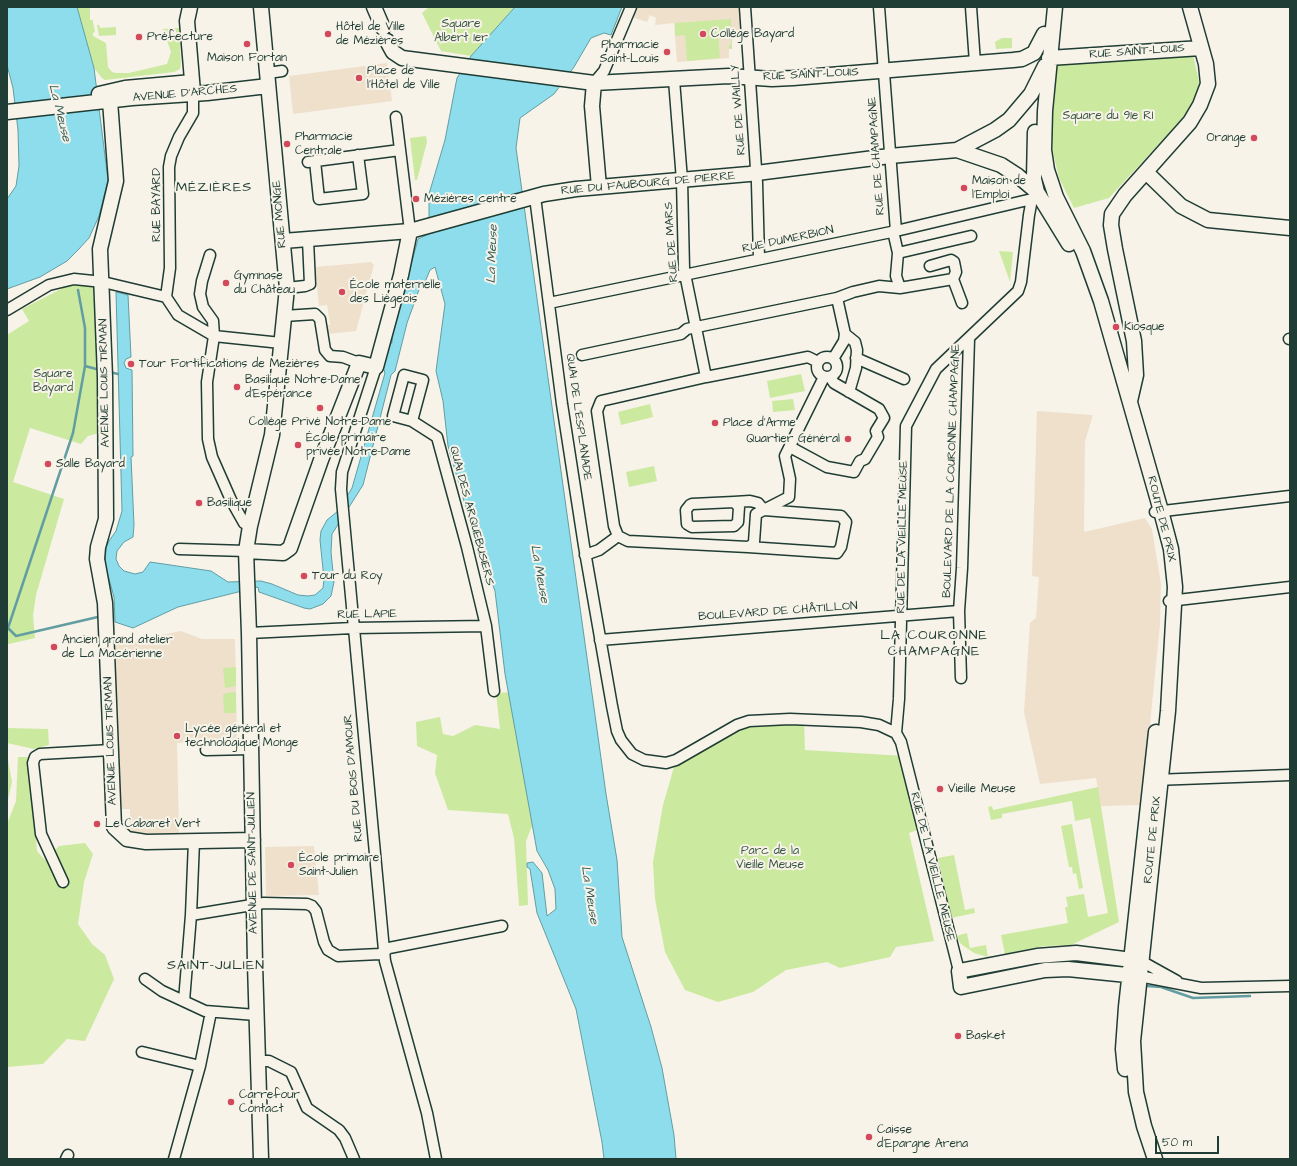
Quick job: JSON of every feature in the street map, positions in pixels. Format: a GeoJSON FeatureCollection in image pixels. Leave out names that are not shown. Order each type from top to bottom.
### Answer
{"type":"FeatureCollection","features":[{"type":"Feature","properties":{"kind":"main road","name":"RUE MONGE"},"geometry":{"type":"LineString","coordinates":[[250,526],[272,435],[287,288],[261,7]]}},
{"type":"Feature","properties":{"kind":"main road"},"geometry":{"type":"LineString","coordinates":[[374,7],[382,28]]}},
{"type":"Feature","properties":{"kind":"main road"},"geometry":{"type":"LineString","coordinates":[[1041,154],[1040,77],[1047,7]]}},
{"type":"Feature","properties":{"kind":"main road"},"geometry":{"type":"LineString","coordinates":[[1041,154],[1048,58],[1055,7]]}},
{"type":"Feature","properties":{"kind":"main road"},"geometry":{"type":"LineString","coordinates":[[1126,404],[1137,364],[1134,341],[1111,225],[1112,214],[1124,195],[1146,172],[1198,110],[1208,84],[1206,64],[1190,7]]}},
{"type":"Feature","properties":{"kind":"main road"},"geometry":{"type":"LineString","coordinates":[[189,9],[187,21],[192,88]]}},
{"type":"Feature","properties":{"kind":"main road","name":"RUE SAINT-LOUIS"},"geometry":{"type":"LineString","coordinates":[[391,51],[408,59],[594,83],[729,76],[772,79],[1013,60],[1029,56],[1038,47],[1044,34]]}},
{"type":"Feature","properties":{"kind":"main road","name":"RUE SAINT-LOUIS"},"geometry":{"type":"LineString","coordinates":[[1048,58],[1201,48]]}},
{"type":"Feature","properties":{"kind":"main road"},"geometry":{"type":"LineString","coordinates":[[957,150],[995,130],[1010,120],[1031,94],[1048,58]]}},
{"type":"Feature","properties":{"kind":"main road","name":"AVENUE D'ARCHES"},"geometry":{"type":"LineString","coordinates":[[104,99],[268,79]]}},
{"type":"Feature","properties":{"kind":"main road"},"geometry":{"type":"LineString","coordinates":[[594,83],[592,106],[599,187]]}},
{"type":"Feature","properties":{"kind":"main road"},"geometry":{"type":"LineString","coordinates":[[7,104],[104,99]]}},
{"type":"Feature","properties":{"kind":"main road"},"geometry":{"type":"LineString","coordinates":[[7,112],[104,99]]}},
{"type":"Feature","properties":{"kind":"main road","name":"AVENUE LOUIS TIRMAN"},"geometry":{"type":"LineString","coordinates":[[104,99],[116,181],[100,249],[103,282],[106,519],[98,547],[97,559],[105,603],[114,827],[118,833],[127,839],[146,842],[253,840]]}},
{"type":"Feature","properties":{"kind":"main road","name":"ROUTE DE PRIX"},"geometry":{"type":"LineString","coordinates":[[957,150],[1001,165],[1018,176],[1065,235],[1074,254],[1092,302],[1126,404],[1158,512],[1171,549],[1175,586],[1171,600],[1168,712],[1155,780],[1136,960],[1123,1049],[1129,1098],[1145,1159]]}},
{"type":"Feature","properties":{"kind":"main road","name":"RUE DU FAUBOURG DE PIERRE"},"geometry":{"type":"LineString","coordinates":[[283,241],[410,231],[535,197],[576,189],[756,173],[890,156],[957,150]]}},
{"type":"Feature","properties":{"kind":"main road","name":"ROUTE DE PRIX"},"geometry":{"type":"LineString","coordinates":[[1034,195],[1034,179],[1041,154]]}},
{"type":"Feature","properties":{"kind":"main road","name":"ROUTE DE PRIX"},"geometry":{"type":"LineString","coordinates":[[1041,154],[1053,189],[1083,251],[1101,301],[1126,404]]}},
{"type":"Feature","properties":{"kind":"main road"},"geometry":{"type":"LineString","coordinates":[[1146,172],[1180,206],[1208,220],[1290,228]]}},
{"type":"Feature","properties":{"kind":"main road"},"geometry":{"type":"LineString","coordinates":[[1034,195],[1044,192],[1048,195],[1069,222]]}},
{"type":"Feature","properties":{"kind":"main road"},"geometry":{"type":"LineString","coordinates":[[246,551],[283,553],[290,548],[318,467],[359,363],[376,367],[401,275],[410,231]]}},
{"type":"Feature","properties":{"kind":"main road","name":"AVENUE DE SAINT-JULIEN"},"geometry":{"type":"LineString","coordinates":[[250,526],[246,551],[246,566],[249,633],[256,1015],[261,1159]]}},
{"type":"Feature","properties":{"kind":"main road"},"geometry":{"type":"LineString","coordinates":[[959,971],[1037,956],[1076,953],[1136,960]]}},
{"type":"Feature","properties":{"kind":"main road","name":"RUE DE LA VIEILLE MEUSE"},"geometry":{"type":"LineString","coordinates":[[959,971],[962,987],[1053,970],[1068,969],[1134,975]]}},
{"type":"Feature","properties":{"kind":"main road","name":"ROUTE DE PRIX"},"geometry":{"type":"LineString","coordinates":[[1134,975],[1132,1041],[1136,1092],[1144,1126],[1155,1159]]}},
{"type":"Feature","properties":{"kind":"street"},"geometry":{"type":"LineString","coordinates":[[594,83],[604,71],[631,7]]}},
{"type":"Feature","properties":{"kind":"street","name":"RUE DE WAILLY"},"geometry":{"type":"LineString","coordinates":[[745,7],[756,173],[759,258]]}},
{"type":"Feature","properties":{"kind":"street","name":"RUE DE CHAMPAGNE"},"geometry":{"type":"LineString","coordinates":[[879,7],[894,231],[898,253],[896,276],[900,288]]}},
{"type":"Feature","properties":{"kind":"street"},"geometry":{"type":"LineString","coordinates":[[971,7],[975,63]]}},
{"type":"Feature","properties":{"kind":"street"},"geometry":{"type":"LineString","coordinates":[[268,79],[282,71]]}},
{"type":"Feature","properties":{"kind":"street","name":"RUE DE MARS"},"geometry":{"type":"LineString","coordinates":[[674,80],[682,180],[685,275],[706,377]]}},
{"type":"Feature","properties":{"kind":"street","name":"RUE BAYARD"},"geometry":{"type":"LineString","coordinates":[[166,297],[170,268],[169,167],[171,156],[179,138],[193,113],[192,88]]}},
{"type":"Feature","properties":{"kind":"street"},"geometry":{"type":"LineString","coordinates":[[396,117],[410,231]]}},
{"type":"Feature","properties":{"kind":"street"},"geometry":{"type":"LineString","coordinates":[[358,155],[363,194],[319,199],[312,161],[358,155],[400,150]]}},
{"type":"Feature","properties":{"kind":"street","name":"RUE DUMERBION"},"geometry":{"type":"LineString","coordinates":[[549,303],[894,231],[1034,195]]}},
{"type":"Feature","properties":{"kind":"street","name":"BOULEVARD DE LA COURONNE CHAMPAGNE"},"geometry":{"type":"LineString","coordinates":[[961,678],[959,611],[962,576],[969,339],[1018,291],[1021,282],[1034,195]]}},
{"type":"Feature","properties":{"kind":"street","name":"QUAI DE L'ESPLANADE"},"geometry":{"type":"LineString","coordinates":[[535,197],[585,555],[617,731],[621,740],[632,754],[644,760],[666,763],[676,760],[727,730],[750,721],[790,719],[861,722],[879,725],[896,733]]}},
{"type":"Feature","properties":{"kind":"street"},"geometry":{"type":"LineString","coordinates":[[898,253],[971,236]]}},
{"type":"Feature","properties":{"kind":"street"},"geometry":{"type":"LineString","coordinates":[[287,288],[310,284],[308,240]]}},
{"type":"Feature","properties":{"kind":"street"},"geometry":{"type":"LineString","coordinates":[[210,255],[202,281],[200,294],[203,307],[213,321],[214,336],[207,382],[210,446],[212,457],[231,500],[244,523],[250,526]]}},
{"type":"Feature","properties":{"kind":"street"},"geometry":{"type":"LineString","coordinates":[[930,266],[951,260],[954,262],[956,272],[953,279],[962,303]]}},
{"type":"Feature","properties":{"kind":"street"},"geometry":{"type":"LineString","coordinates":[[7,310],[49,285],[74,279],[103,282],[166,297],[178,314],[214,336],[281,343]]}},
{"type":"Feature","properties":{"kind":"street"},"geometry":{"type":"LineString","coordinates":[[582,355],[681,334],[687,329],[837,298],[853,292],[879,286],[900,288],[953,279]]}},
{"type":"Feature","properties":{"kind":"street"},"geometry":{"type":"LineString","coordinates":[[833,359],[844,341],[845,334],[837,298]]}},
{"type":"Feature","properties":{"kind":"street"},"geometry":{"type":"LineString","coordinates":[[284,316],[315,314],[320,319],[325,350],[330,356],[343,357],[359,363]]}},
{"type":"Feature","properties":{"kind":"street"},"geometry":{"type":"LineString","coordinates":[[845,334],[854,342],[857,350],[849,392]]}},
{"type":"Feature","properties":{"kind":"street","name":"RUE DE LA VIEILLE MEUSE"},"geometry":{"type":"LineString","coordinates":[[959,971],[901,742],[896,733],[899,699],[906,426],[936,369],[969,339]]}},
{"type":"Feature","properties":{"kind":"street"},"geometry":{"type":"LineString","coordinates":[[734,502],[739,507],[738,522],[734,526],[692,527],[687,524],[686,510],[690,505],[734,502],[750,501],[758,503],[764,510],[841,516],[846,522],[841,547],[837,553],[628,541],[618,536],[614,526],[597,411],[599,404],[605,400],[706,377],[808,357],[818,362]]}},
{"type":"Feature","properties":{"kind":"street"},"geometry":{"type":"LineString","coordinates":[[790,447],[827,467],[854,472],[860,461],[865,459],[878,437],[876,431],[884,418],[879,409],[817,372],[818,362],[823,358],[833,359]]}},
{"type":"Feature","properties":{"kind":"street"},"geometry":{"type":"LineString","coordinates":[[856,358],[904,379]]}},
{"type":"Feature","properties":{"kind":"street"},"geometry":{"type":"LineString","coordinates":[[748,547],[754,542],[756,514],[789,497],[790,479],[785,456],[827,377],[837,369],[833,359]]}},
{"type":"Feature","properties":{"kind":"street","name":"RUE DU BOIS D'AMOUR"},"geometry":{"type":"LineString","coordinates":[[376,367],[342,472],[341,490],[384,952],[397,1011],[427,1113],[436,1159]]}},
{"type":"Feature","properties":{"kind":"street","name":"QUAI DES ARQUEBUSIERS"},"geometry":{"type":"LineString","coordinates":[[412,421],[423,380],[404,376],[393,416],[412,421],[437,438],[467,547],[486,626],[494,692]]}},
{"type":"Feature","properties":{"kind":"street"},"geometry":{"type":"LineString","coordinates":[[1158,512],[1290,496]]}},
{"type":"Feature","properties":{"kind":"street"},"geometry":{"type":"LineString","coordinates":[[585,555],[599,550],[618,536]]}},
{"type":"Feature","properties":{"kind":"street"},"geometry":{"type":"LineString","coordinates":[[179,549],[246,551]]}},
{"type":"Feature","properties":{"kind":"street"},"geometry":{"type":"LineString","coordinates":[[1171,600],[1290,587]]}},
{"type":"Feature","properties":{"kind":"street","name":"BOULEVARD DE CHÂTILLON"},"geometry":{"type":"LineString","coordinates":[[600,640],[685,632],[901,617],[959,611]]}},
{"type":"Feature","properties":{"kind":"street","name":"RUE LAPIE"},"geometry":{"type":"LineString","coordinates":[[249,633],[353,628],[486,626]]}},
{"type":"Feature","properties":{"kind":"street"},"geometry":{"type":"LineString","coordinates":[[206,750],[251,749]]}},
{"type":"Feature","properties":{"kind":"street"},"geometry":{"type":"LineString","coordinates":[[63,882],[41,834],[33,763],[35,757],[40,754],[111,750]]}},
{"type":"Feature","properties":{"kind":"street"},"geometry":{"type":"LineString","coordinates":[[1155,780],[1290,775]]}},
{"type":"Feature","properties":{"kind":"street"},"geometry":{"type":"LineString","coordinates":[[184,1002],[191,915],[194,841]]}},
{"type":"Feature","properties":{"kind":"street"},"geometry":{"type":"LineString","coordinates":[[191,915],[254,905],[278,904],[312,906],[316,911],[324,942],[328,950],[338,956],[377,954],[384,952],[389,948],[502,926]]}},
{"type":"Feature","properties":{"kind":"street"},"geometry":{"type":"LineString","coordinates":[[1136,960],[1186,986]]}},
{"type":"Feature","properties":{"kind":"street"},"geometry":{"type":"LineString","coordinates":[[1134,975],[1201,988],[1290,986]]}},
{"type":"Feature","properties":{"kind":"street"},"geometry":{"type":"LineString","coordinates":[[145,979],[162,991],[204,1011],[256,1015]]}},
{"type":"Feature","properties":{"kind":"street"},"geometry":{"type":"LineString","coordinates":[[174,1159],[200,1066],[210,1024],[211,1012]]}},
{"type":"Feature","properties":{"kind":"street"},"geometry":{"type":"LineString","coordinates":[[142,1052],[200,1066]]}},
{"type":"Feature","properties":{"kind":"street"},"geometry":{"type":"LineString","coordinates":[[258,1061],[269,1061],[291,1072],[307,1108],[339,1130],[345,1138],[354,1159]]}},
{"type":"Feature","properties":{"kind":"shaded area","name":"Collège Bayard"},"geometry":{"type":"Polygon","coordinates":[[[636,7],[740,7],[741,31],[731,32],[732,49],[729,49],[729,58],[677,62],[674,23],[655,25],[656,18],[650,15],[647,22],[632,17],[636,7]]]}},
{"type":"Feature","properties":{"kind":"shaded area"},"geometry":{"type":"Polygon","coordinates":[[[387,63],[392,101],[293,114],[289,76],[387,63]]]}},
{"type":"Feature","properties":{"kind":"shaded area","name":"École maternelle des Liègeois"},"geometry":{"type":"Polygon","coordinates":[[[371,262],[374,265],[356,331],[328,334],[327,325],[330,325],[330,323],[327,305],[319,306],[315,267],[371,262]]]}},
{"type":"Feature","properties":{"kind":"shaded area"},"geometry":{"type":"Polygon","coordinates":[[[1037,411],[1093,415],[1085,441],[1084,532],[1145,518],[1152,529],[1161,584],[1160,624],[1142,805],[1101,806],[1096,778],[1040,784],[1024,712],[1030,623],[1036,618],[1039,577],[1032,576],[1037,411]]]}},
{"type":"Feature","properties":{"kind":"shaded area","name":"Lycée général et technologique Monge"},"geometry":{"type":"Polygon","coordinates":[[[181,631],[202,639],[235,639],[237,742],[177,743],[179,834],[130,835],[130,809],[119,809],[115,642],[136,642],[137,638],[142,639],[181,631]]]}},
{"type":"Feature","properties":{"kind":"shaded area","name":"École primaire Saint-Julien"},"geometry":{"type":"Polygon","coordinates":[[[314,846],[319,895],[266,896],[265,847],[314,846]]]}},
{"type":"Feature","properties":{"kind":"green space"},"geometry":{"type":"Polygon","coordinates":[[[77,7],[90,8],[90,20],[93,20],[95,32],[93,33],[93,36],[106,43],[108,67],[112,72],[129,73],[167,64],[171,52],[163,29],[179,28],[180,69],[174,72],[105,80],[94,68],[77,7]]]}},
{"type":"Feature","properties":{"kind":"green space","name":"Square Albert 1er"},"geometry":{"type":"Polygon","coordinates":[[[429,7],[515,7],[471,56],[441,51],[422,13],[429,7]]]}},
{"type":"Feature","properties":{"kind":"green space"},"geometry":{"type":"Polygon","coordinates":[[[731,19],[732,49],[729,49],[729,45],[731,45],[730,32],[727,32],[728,39],[723,39],[722,32],[718,32],[720,58],[687,61],[685,35],[675,36],[675,23],[731,19]]]}},
{"type":"Feature","properties":{"kind":"green space"},"geometry":{"type":"Polygon","coordinates":[[[97,25],[99,25],[100,28],[116,27],[116,35],[99,36],[97,25]]]}},
{"type":"Feature","properties":{"kind":"green space"},"geometry":{"type":"Polygon","coordinates":[[[1002,38],[1012,38],[1012,48],[996,49],[995,42],[1002,38]]]}},
{"type":"Feature","properties":{"kind":"green space","name":"Square du 91e RI"},"geometry":{"type":"Polygon","coordinates":[[[1193,54],[1200,86],[1192,108],[1109,198],[1074,208],[1059,178],[1053,152],[1051,117],[1053,64],[1193,54]]]}},
{"type":"Feature","properties":{"kind":"green space"},"geometry":{"type":"Polygon","coordinates":[[[426,136],[427,142],[417,180],[415,180],[410,138],[426,136]]]}},
{"type":"Feature","properties":{"kind":"green space"},"geometry":{"type":"Polygon","coordinates":[[[999,251],[1013,252],[1010,282],[999,251]]]}},
{"type":"Feature","properties":{"kind":"green space","name":"Square Bayard"},"geometry":{"type":"Polygon","coordinates":[[[82,284],[95,287],[97,292],[99,433],[88,436],[81,444],[30,428],[13,482],[64,499],[36,595],[33,615],[35,638],[7,644],[7,335],[29,321],[22,309],[63,288],[82,284]]]}},
{"type":"Feature","properties":{"kind":"green space"},"geometry":{"type":"Polygon","coordinates":[[[801,374],[805,391],[770,398],[767,381],[801,374]]]}},
{"type":"Feature","properties":{"kind":"green space"},"geometry":{"type":"Polygon","coordinates":[[[793,399],[795,410],[773,412],[772,401],[793,399]]]}},
{"type":"Feature","properties":{"kind":"green space"},"geometry":{"type":"Polygon","coordinates":[[[650,404],[653,417],[621,425],[618,412],[650,404]]]}},
{"type":"Feature","properties":{"kind":"green space"},"geometry":{"type":"Polygon","coordinates":[[[654,466],[657,481],[629,487],[626,472],[654,466]]]}},
{"type":"Feature","properties":{"kind":"green space"},"geometry":{"type":"Polygon","coordinates":[[[236,667],[236,686],[225,688],[223,668],[236,667]]]}},
{"type":"Feature","properties":{"kind":"green space"},"geometry":{"type":"Polygon","coordinates":[[[234,692],[236,694],[236,713],[224,713],[223,695],[234,692]]]}},
{"type":"Feature","properties":{"kind":"green space"},"geometry":{"type":"Polygon","coordinates":[[[516,692],[540,806],[526,841],[528,905],[519,906],[514,838],[508,814],[448,810],[435,773],[437,755],[417,746],[416,722],[440,717],[443,734],[453,736],[475,725],[500,729],[496,693],[516,692]]]}},
{"type":"Feature","properties":{"kind":"green space","name":"Parc de la Vieille Meuse"},"geometry":{"type":"Polygon","coordinates":[[[804,720],[805,750],[905,756],[922,828],[909,833],[934,941],[896,947],[890,957],[840,968],[827,962],[786,970],[753,992],[718,1002],[685,990],[665,952],[655,899],[653,862],[663,805],[676,760],[737,725],[804,720]]]}},
{"type":"Feature","properties":{"kind":"green space"},"geometry":{"type":"Polygon","coordinates":[[[7,728],[48,729],[49,745],[34,749],[7,743],[7,728]]]}},
{"type":"Feature","properties":{"kind":"green space"},"geometry":{"type":"Polygon","coordinates":[[[7,754],[12,782],[7,804],[7,754]]]}},
{"type":"Feature","properties":{"kind":"green space"},"geometry":{"type":"Polygon","coordinates":[[[18,757],[29,757],[37,851],[45,860],[59,846],[85,843],[93,854],[84,882],[78,924],[92,944],[105,955],[114,979],[85,1041],[67,1039],[43,1064],[7,1067],[7,824],[16,801],[18,757]]]}},
{"type":"Feature","properties":{"kind":"green space"},"geometry":{"type":"Polygon","coordinates":[[[1098,787],[1119,922],[1071,945],[1044,946],[1005,954],[1001,935],[1068,923],[1065,907],[1068,907],[1066,897],[1084,894],[1088,917],[1108,913],[1090,818],[1075,821],[1072,801],[1002,814],[1002,818],[991,820],[988,807],[992,806],[993,810],[1098,787]]]}},
{"type":"Feature","properties":{"kind":"green space"},"geometry":{"type":"Polygon","coordinates":[[[1072,824],[1083,888],[1079,889],[1076,873],[1073,874],[1072,867],[1069,867],[1061,826],[1072,824]]]}},
{"type":"Feature","properties":{"kind":"green space"},"geometry":{"type":"Polygon","coordinates":[[[954,855],[965,910],[974,908],[975,913],[951,918],[938,858],[954,855]]]}},
{"type":"Feature","properties":{"kind":"green space"},"geometry":{"type":"Polygon","coordinates":[[[967,933],[970,948],[986,945],[988,957],[974,953],[961,944],[956,936],[967,933]]]}},
{"type":"Feature","properties":{"kind":"water","name":"La Meuse"},"geometry":{"type":"Polygon","coordinates":[[[7,7],[77,7],[94,68],[108,180],[99,216],[89,238],[78,250],[67,261],[40,277],[7,289],[7,199],[16,186],[19,166],[18,130],[13,88],[7,65],[7,7]]]}},
{"type":"Feature","properties":{"kind":"water","name":"La Meuse"},"geometry":{"type":"Polygon","coordinates":[[[515,7],[622,7],[611,35],[604,33],[591,38],[574,67],[554,94],[520,118],[516,148],[606,794],[617,860],[622,937],[651,1027],[662,1068],[674,1135],[676,1159],[604,1159],[576,1009],[537,913],[530,869],[527,867],[527,863],[533,862],[542,873],[547,916],[556,909],[555,889],[548,870],[537,851],[505,674],[495,591],[471,525],[448,446],[443,401],[436,371],[445,304],[435,267],[430,270],[423,287],[420,287],[407,323],[395,371],[391,375],[363,485],[332,534],[331,552],[334,582],[331,596],[323,604],[310,609],[304,608],[259,592],[258,587],[178,607],[133,628],[115,622],[114,597],[105,565],[106,548],[116,531],[122,511],[116,292],[128,295],[131,357],[126,359],[124,363],[126,368],[132,370],[133,456],[131,457],[134,525],[133,537],[124,542],[117,551],[116,559],[119,566],[124,571],[135,574],[143,572],[150,562],[211,571],[228,582],[261,581],[298,595],[315,595],[323,588],[324,579],[320,540],[321,531],[327,520],[338,511],[352,488],[385,373],[383,367],[390,343],[392,343],[392,337],[418,239],[429,234],[429,194],[445,140],[457,78],[471,56],[515,7]]]}},
{"type":"Feature","properties":{"kind":"waterway"},"geometry":{"type":"LineString","coordinates":[[78,290],[85,328],[85,366],[73,433],[8,628],[16,636],[102,616]]}},
{"type":"Feature","properties":{"kind":"waterway"},"geometry":{"type":"LineString","coordinates":[[85,366],[100,370]]}},
{"type":"Feature","properties":{"kind":"waterway"},"geometry":{"type":"LineString","coordinates":[[110,372],[118,374]]}},
{"type":"Feature","properties":{"kind":"waterway"},"geometry":{"type":"LineString","coordinates":[[1147,986],[1161,987],[1193,998],[1250,996]]}},
{"type":"Feature","properties":{"kind":"place","name":"Hôtel de Ville de Mézières"},"geometry":{"type":"Point","coordinates":[328,34]}},
{"type":"Feature","properties":{"kind":"place","name":"Collège Bayard"},"geometry":{"type":"Point","coordinates":[703,34]}},
{"type":"Feature","properties":{"kind":"place","name":"Préfecture"},"geometry":{"type":"Point","coordinates":[139,37]}},
{"type":"Feature","properties":{"kind":"place","name":"Maison Fortan"},"geometry":{"type":"Point","coordinates":[247,44]}},
{"type":"Feature","properties":{"kind":"place","name":"Pharmacie Saint-Louis"},"geometry":{"type":"Point","coordinates":[667,52]}},
{"type":"Feature","properties":{"kind":"place","name":"Place de l'Hôtel de Ville"},"geometry":{"type":"Point","coordinates":[359,78]}},
{"type":"Feature","properties":{"kind":"place","name":"Orange"},"geometry":{"type":"Point","coordinates":[1254,138]}},
{"type":"Feature","properties":{"kind":"place","name":"Pharmacie Centrale"},"geometry":{"type":"Point","coordinates":[287,144]}},
{"type":"Feature","properties":{"kind":"place","name":"Maison de l'Emploi"},"geometry":{"type":"Point","coordinates":[964,188]}},
{"type":"Feature","properties":{"kind":"place","name":"Mézières centre"},"geometry":{"type":"Point","coordinates":[416,199]}},
{"type":"Feature","properties":{"kind":"place","name":"Gymnase du Château"},"geometry":{"type":"Point","coordinates":[226,283]}},
{"type":"Feature","properties":{"kind":"place","name":"École maternelle des Liègeois"},"geometry":{"type":"Point","coordinates":[342,292]}},
{"type":"Feature","properties":{"kind":"place","name":"Kiosque"},"geometry":{"type":"Point","coordinates":[1116,327]}},
{"type":"Feature","properties":{"kind":"place","name":"Tour Fortifications de Mezières"},"geometry":{"type":"Point","coordinates":[131,364]}},
{"type":"Feature","properties":{"kind":"place","name":"Basilique Notre-Dame d'Espérance"},"geometry":{"type":"Point","coordinates":[237,387]}},
{"type":"Feature","properties":{"kind":"place","name":"Collège Privé Notre-Dame"},"geometry":{"type":"Point","coordinates":[320,408]}},
{"type":"Feature","properties":{"kind":"place","name":"Place d'Arme"},"geometry":{"type":"Point","coordinates":[715,423]}},
{"type":"Feature","properties":{"kind":"place","name":"Quartier Général"},"geometry":{"type":"Point","coordinates":[848,439]}},
{"type":"Feature","properties":{"kind":"place","name":"École primaire privée Notre-Dame"},"geometry":{"type":"Point","coordinates":[298,445]}},
{"type":"Feature","properties":{"kind":"place","name":"Salle Bayard"},"geometry":{"type":"Point","coordinates":[48,464]}},
{"type":"Feature","properties":{"kind":"place","name":"Basilique"},"geometry":{"type":"Point","coordinates":[199,503]}},
{"type":"Feature","properties":{"kind":"place","name":"Tour du Roy"},"geometry":{"type":"Point","coordinates":[304,576]}},
{"type":"Feature","properties":{"kind":"place","name":"Ancien grand atelier de La Macérienne"},"geometry":{"type":"Point","coordinates":[54,647]}},
{"type":"Feature","properties":{"kind":"place","name":"Lycée général et technologique Monge"},"geometry":{"type":"Point","coordinates":[177,736]}},
{"type":"Feature","properties":{"kind":"place","name":"Vieille Meuse"},"geometry":{"type":"Point","coordinates":[940,789]}},
{"type":"Feature","properties":{"kind":"place","name":"Le Cabaret Vert"},"geometry":{"type":"Point","coordinates":[97,824]}},
{"type":"Feature","properties":{"kind":"place","name":"École primaire Saint-Julien"},"geometry":{"type":"Point","coordinates":[291,865]}},
{"type":"Feature","properties":{"kind":"place","name":"Basket"},"geometry":{"type":"Point","coordinates":[958,1036]}},
{"type":"Feature","properties":{"kind":"place","name":"Carrefour Contact"},"geometry":{"type":"Point","coordinates":[231,1102]}},
{"type":"Feature","properties":{"kind":"place","name":"Caisse d'Epargne Arena"},"geometry":{"type":"Point","coordinates":[869,1137]}},
{"type":"Feature","properties":{"kind":"district","name":"MÉZIÈRES"},"geometry":{"type":"Point","coordinates":[214,188]}},
{"type":"Feature","properties":{"kind":"district","name":"LA COURONNE CHAMPAGNE"},"geometry":{"type":"Point","coordinates":[934,644]}},
{"type":"Feature","properties":{"kind":"district","name":"SAINT-JULIEN"},"geometry":{"type":"Point","coordinates":[216,966]}}]}
